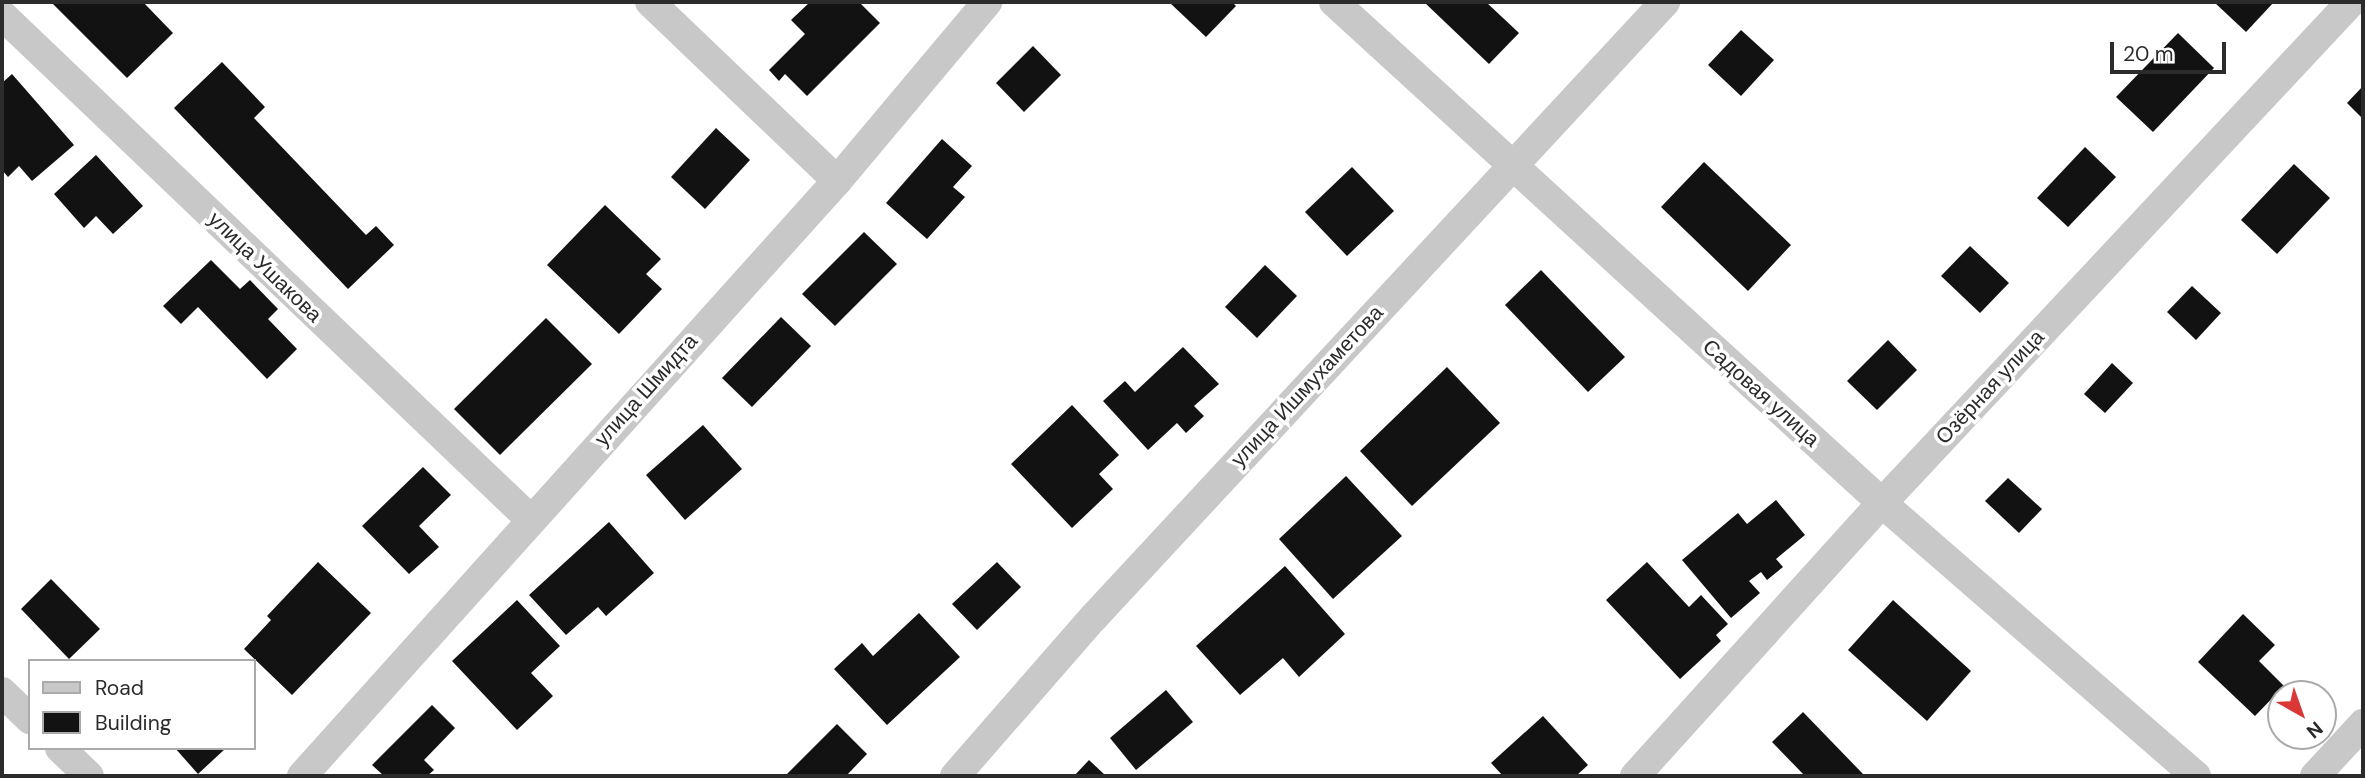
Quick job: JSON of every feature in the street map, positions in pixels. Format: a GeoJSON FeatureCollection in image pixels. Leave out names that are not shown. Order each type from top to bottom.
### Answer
{"type":"FeatureCollection","features":[{"type":"Feature","properties":{"kind":"street"},"geometry":{"type":"LineString","coordinates":[[650,2],[837,181]]}},
{"type":"Feature","properties":{"kind":"street","name":"улица Шмидта"},"geometry":{"type":"LineString","coordinates":[[302,776],[529,518],[837,181],[987,2]]}},
{"type":"Feature","properties":{"kind":"street","name":"Садовая улица"},"geometry":{"type":"LineString","coordinates":[[1334,2],[1882,503],[2196,776]]}},
{"type":"Feature","properties":{"kind":"street","name":"улица Ишмухаметова"},"geometry":{"type":"LineString","coordinates":[[955,776],[1093,618],[1510,165],[1665,2]]}},
{"type":"Feature","properties":{"kind":"street","name":"Озёрная улица"},"geometry":{"type":"LineString","coordinates":[[1635,776],[1882,503],[2351,2]]}},
{"type":"Feature","properties":{"kind":"street","name":"улица Ушакова"},"geometry":{"type":"LineString","coordinates":[[2,15],[529,518]]}},
{"type":"Feature","properties":{"kind":"street"},"geometry":{"type":"LineString","coordinates":[[2,692],[28,717]]}},
{"type":"Feature","properties":{"kind":"street"},"geometry":{"type":"LineString","coordinates":[[2315,776],[2363,724]]}},
{"type":"Feature","properties":{"kind":"street"},"geometry":{"type":"LineString","coordinates":[[62,750],[89,776]]}},
{"type":"Feature","properties":{"kind":"building"},"geometry":{"type":"Polygon","coordinates":[[[51,2],[143,2],[173,33],[127,78],[51,2]]]}},
{"type":"Feature","properties":{"kind":"building"},"geometry":{"type":"Polygon","coordinates":[[[810,2],[859,2],[880,23],[807,96],[785,74],[779,81],[769,70],[805,34],[791,20],[810,2]]]}},
{"type":"Feature","properties":{"kind":"building"},"geometry":{"type":"Polygon","coordinates":[[[1169,2],[1232,2],[1236,6],[1206,37],[1169,2]]]}},
{"type":"Feature","properties":{"kind":"building"},"geometry":{"type":"Polygon","coordinates":[[[1424,2],[1486,2],[1519,33],[1489,64],[1424,2]]]}},
{"type":"Feature","properties":{"kind":"building"},"geometry":{"type":"Polygon","coordinates":[[[2214,2],[2274,2],[2246,32],[2214,2]]]}},
{"type":"Feature","properties":{"kind":"building"},"geometry":{"type":"Polygon","coordinates":[[[1741,30],[1774,60],[1741,96],[1708,65],[1741,30]]]}},
{"type":"Feature","properties":{"kind":"building"},"geometry":{"type":"Polygon","coordinates":[[[2178,33],[2214,68],[2153,132],[2116,97],[2178,33]]]}},
{"type":"Feature","properties":{"kind":"building"},"geometry":{"type":"Polygon","coordinates":[[[1033,46],[1061,75],[1024,112],[996,83],[1033,46]]]}},
{"type":"Feature","properties":{"kind":"building"},"geometry":{"type":"Polygon","coordinates":[[[222,62],[265,107],[254,118],[366,235],[376,226],[394,245],[348,289],[174,108],[222,62]]]}},
{"type":"Feature","properties":{"kind":"building"},"geometry":{"type":"Polygon","coordinates":[[[12,74],[74,145],[32,181],[19,166],[8,177],[2,170],[2,83],[12,74]]]}},
{"type":"Feature","properties":{"kind":"building"},"geometry":{"type":"Polygon","coordinates":[[[2363,86],[2363,119],[2347,103],[2363,86]]]}},
{"type":"Feature","properties":{"kind":"building"},"geometry":{"type":"Polygon","coordinates":[[[716,128],[750,160],[705,209],[671,177],[716,128]]]}},
{"type":"Feature","properties":{"kind":"building"},"geometry":{"type":"Polygon","coordinates":[[[942,139],[972,166],[953,187],[965,197],[927,239],[886,203],[942,139]]]}},
{"type":"Feature","properties":{"kind":"building"},"geometry":{"type":"Polygon","coordinates":[[[2085,147],[2116,177],[2068,227],[2037,198],[2085,147]]]}},
{"type":"Feature","properties":{"kind":"building"},"geometry":{"type":"Polygon","coordinates":[[[96,155],[143,206],[113,234],[96,216],[84,228],[54,194],[96,155]]]}},
{"type":"Feature","properties":{"kind":"building"},"geometry":{"type":"Polygon","coordinates":[[[1704,162],[1791,245],[1748,291],[1661,207],[1704,162]]]}},
{"type":"Feature","properties":{"kind":"building"},"geometry":{"type":"Polygon","coordinates":[[[2294,164],[2330,198],[2277,254],[2241,220],[2294,164]]]}},
{"type":"Feature","properties":{"kind":"building"},"geometry":{"type":"Polygon","coordinates":[[[1352,167],[1394,211],[1347,256],[1305,212],[1352,167]]]}},
{"type":"Feature","properties":{"kind":"building"},"geometry":{"type":"Polygon","coordinates":[[[605,205],[661,259],[646,274],[662,289],[619,334],[547,265],[605,205]]]}},
{"type":"Feature","properties":{"kind":"building"},"geometry":{"type":"Polygon","coordinates":[[[864,232],[897,264],[835,326],[802,294],[864,232]]]}},
{"type":"Feature","properties":{"kind":"building"},"geometry":{"type":"Polygon","coordinates":[[[1970,246],[2009,283],[1980,313],[1941,276],[1970,246]]]}},
{"type":"Feature","properties":{"kind":"building"},"geometry":{"type":"Polygon","coordinates":[[[211,260],[240,289],[250,280],[278,309],[268,319],[297,349],[267,379],[198,307],[181,324],[163,306],[211,260]]]}},
{"type":"Feature","properties":{"kind":"building"},"geometry":{"type":"Polygon","coordinates":[[[1265,265],[1297,296],[1257,338],[1225,307],[1265,265]]]}},
{"type":"Feature","properties":{"kind":"building"},"geometry":{"type":"Polygon","coordinates":[[[1541,270],[1625,357],[1588,392],[1505,305],[1541,270]]]}},
{"type":"Feature","properties":{"kind":"building"},"geometry":{"type":"Polygon","coordinates":[[[2192,286],[2221,313],[2196,340],[2167,312],[2192,286]]]}},
{"type":"Feature","properties":{"kind":"building"},"geometry":{"type":"Polygon","coordinates":[[[781,317],[811,346],[752,407],[722,378],[781,317]]]}},
{"type":"Feature","properties":{"kind":"building"},"geometry":{"type":"Polygon","coordinates":[[[546,318],[592,364],[500,455],[454,409],[546,318]]]}},
{"type":"Feature","properties":{"kind":"building"},"geometry":{"type":"Polygon","coordinates":[[[1888,340],[1917,370],[1877,410],[1847,381],[1888,340]]]}},
{"type":"Feature","properties":{"kind":"building"},"geometry":{"type":"Polygon","coordinates":[[[1183,347],[1219,384],[1194,406],[1204,416],[1186,433],[1177,423],[1148,450],[1103,401],[1125,381],[1135,392],[1183,347]]]}},
{"type":"Feature","properties":{"kind":"building"},"geometry":{"type":"Polygon","coordinates":[[[2112,363],[2133,383],[2105,413],[2084,394],[2112,363]]]}},
{"type":"Feature","properties":{"kind":"building"},"geometry":{"type":"Polygon","coordinates":[[[1447,367],[1500,423],[1412,506],[1360,451],[1447,367]]]}},
{"type":"Feature","properties":{"kind":"building"},"geometry":{"type":"Polygon","coordinates":[[[1072,405],[1119,455],[1099,474],[1113,489],[1072,528],[1011,464],[1072,405]]]}},
{"type":"Feature","properties":{"kind":"building"},"geometry":{"type":"Polygon","coordinates":[[[703,425],[742,469],[685,520],[646,475],[703,425]]]}},
{"type":"Feature","properties":{"kind":"building"},"geometry":{"type":"Polygon","coordinates":[[[423,467],[451,495],[419,526],[439,547],[409,574],[362,526],[423,467]]]}},
{"type":"Feature","properties":{"kind":"building"},"geometry":{"type":"Polygon","coordinates":[[[1346,476],[1402,536],[1333,599],[1279,539],[1346,476]]]}},
{"type":"Feature","properties":{"kind":"building"},"geometry":{"type":"Polygon","coordinates":[[[2008,478],[2042,509],[2019,533],[1985,501],[2008,478]]]}},
{"type":"Feature","properties":{"kind":"building"},"geometry":{"type":"Polygon","coordinates":[[[1776,500],[1805,535],[1776,559],[1783,567],[1767,580],[1761,572],[1749,581],[1760,593],[1731,618],[1682,560],[1738,513],[1747,524],[1776,500]]]}},
{"type":"Feature","properties":{"kind":"building"},"geometry":{"type":"Polygon","coordinates":[[[609,522],[654,573],[606,616],[598,607],[566,635],[529,595],[609,522]]]}},
{"type":"Feature","properties":{"kind":"building"},"geometry":{"type":"Polygon","coordinates":[[[318,562],[371,613],[292,695],[244,649],[271,620],[267,616],[318,562]]]}},
{"type":"Feature","properties":{"kind":"building"},"geometry":{"type":"Polygon","coordinates":[[[997,562],[1021,587],[977,630],[952,604],[997,562]]]}},
{"type":"Feature","properties":{"kind":"building"},"geometry":{"type":"Polygon","coordinates":[[[1647,562],[1689,607],[1701,595],[1728,624],[1716,635],[1721,641],[1680,679],[1606,600],[1647,562]]]}},
{"type":"Feature","properties":{"kind":"building"},"geometry":{"type":"Polygon","coordinates":[[[1285,566],[1345,634],[1299,677],[1283,658],[1240,695],[1196,646],[1285,566]]]}},
{"type":"Feature","properties":{"kind":"building"},"geometry":{"type":"Polygon","coordinates":[[[51,579],[100,629],[69,659],[21,609],[51,579]]]}},
{"type":"Feature","properties":{"kind":"building"},"geometry":{"type":"Polygon","coordinates":[[[517,600],[560,646],[531,673],[553,696],[517,730],[452,661],[517,600]]]}},
{"type":"Feature","properties":{"kind":"building"},"geometry":{"type":"Polygon","coordinates":[[[1893,600],[1971,671],[1927,721],[1848,650],[1893,600]]]}},
{"type":"Feature","properties":{"kind":"building"},"geometry":{"type":"Polygon","coordinates":[[[919,613],[960,657],[887,725],[834,669],[862,643],[873,656],[919,613]]]}},
{"type":"Feature","properties":{"kind":"building"},"geometry":{"type":"Polygon","coordinates":[[[2243,614],[2275,645],[2259,661],[2278,680],[2267,680],[2267,704],[2255,716],[2198,662],[2243,614]]]}},
{"type":"Feature","properties":{"kind":"building"},"geometry":{"type":"Polygon","coordinates":[[[1166,690],[1193,722],[1136,770],[1110,738],[1166,690]]]}},
{"type":"Feature","properties":{"kind":"building"},"geometry":{"type":"Polygon","coordinates":[[[432,705],[455,728],[424,760],[434,770],[427,776],[384,776],[372,765],[432,705]]]}},
{"type":"Feature","properties":{"kind":"building"},"geometry":{"type":"Polygon","coordinates":[[[1803,712],[1863,774],[1861,776],[1805,776],[1772,742],[1803,712]]]}},
{"type":"Feature","properties":{"kind":"building"},"geometry":{"type":"Polygon","coordinates":[[[1543,716],[1588,765],[1576,776],[1503,776],[1491,763],[1543,716]]]}},
{"type":"Feature","properties":{"kind":"building"},"geometry":{"type":"Polygon","coordinates":[[[837,724],[867,754],[846,776],[785,776],[837,724]]]}},
{"type":"Feature","properties":{"kind":"building"},"geometry":{"type":"Polygon","coordinates":[[[177,750],[224,750],[198,774],[177,750]]]}},
{"type":"Feature","properties":{"kind":"building"},"geometry":{"type":"Polygon","coordinates":[[[1089,760],[1106,776],[1074,776],[1089,760]]]}}]}
